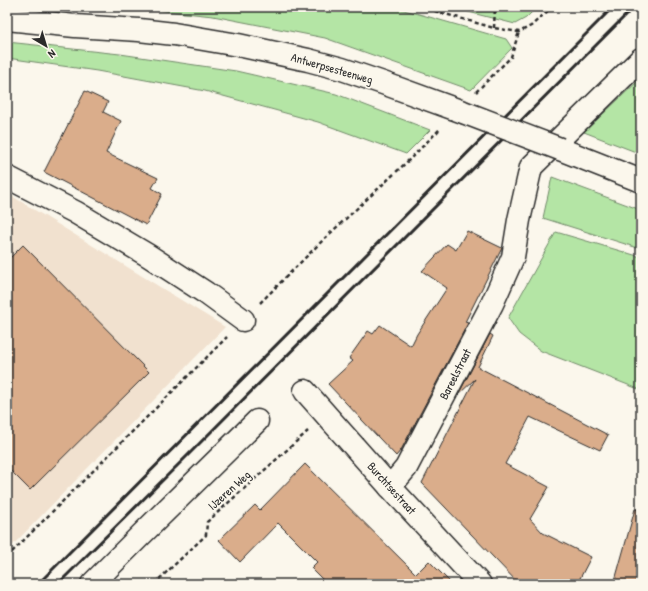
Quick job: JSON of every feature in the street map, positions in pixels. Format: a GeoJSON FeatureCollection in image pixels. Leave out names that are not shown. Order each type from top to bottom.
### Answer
{"type":"FeatureCollection","features":[{"type":"Feature","properties":{"kind":"street","name":"Antwerpsesteenweg"},"geometry":{"type":"LineString","coordinates":[[7,19],[160,33],[238,45],[308,60],[335,67],[383,83],[641,181]]}},
{"type":"Feature","properties":{"kind":"street","name":"Bareelstraat"},"geometry":{"type":"LineString","coordinates":[[390,487],[406,468],[492,304],[513,257],[519,220],[531,167],[641,59]]}},
{"type":"Feature","properties":{"kind":"street"},"geometry":{"type":"LineString","coordinates":[[7,176],[75,212],[149,256],[206,293],[243,320]]}},
{"type":"Feature","properties":{"kind":"street","name":"Burchtsestraat"},"geometry":{"type":"LineString","coordinates":[[305,391],[390,487],[480,584]]}},
{"type":"Feature","properties":{"kind":"street"},"geometry":{"type":"LineString","coordinates":[[92,584],[257,421]]}},
{"type":"Feature","properties":{"kind":"path"},"geometry":{"type":"LineString","coordinates":[[421,7],[494,28],[519,32],[531,26],[552,7]]}},
{"type":"Feature","properties":{"kind":"path"},"geometry":{"type":"LineString","coordinates":[[494,28],[495,7]]}},
{"type":"Feature","properties":{"kind":"path"},"geometry":{"type":"LineString","coordinates":[[7,557],[323,240],[460,111],[511,56],[519,32]]}},
{"type":"Feature","properties":{"kind":"path","name":"IJzeren Weg"},"geometry":{"type":"LineString","coordinates":[[154,584],[206,535],[207,522],[326,414]]}},
{"type":"Feature","properties":{"kind":"shaded area"},"geometry":{"type":"Polygon","coordinates":[[[7,193],[225,327],[7,551],[7,193]]]}},
{"type":"Feature","properties":{"kind":"green space"},"geometry":{"type":"Polygon","coordinates":[[[128,7],[390,7],[506,39],[512,48],[471,90],[325,38],[213,16],[128,7]]]}},
{"type":"Feature","properties":{"kind":"green space"},"geometry":{"type":"Polygon","coordinates":[[[449,7],[537,7],[526,18],[515,24],[449,7]]]}},
{"type":"Feature","properties":{"kind":"green space"},"geometry":{"type":"Polygon","coordinates":[[[7,42],[120,54],[236,71],[336,94],[430,130],[406,154],[318,122],[205,91],[97,71],[7,58],[7,42]]]}},
{"type":"Feature","properties":{"kind":"green space"},"geometry":{"type":"Polygon","coordinates":[[[641,78],[641,154],[584,132],[641,78]]]}},
{"type":"Feature","properties":{"kind":"green space"},"geometry":{"type":"Polygon","coordinates":[[[552,177],[641,210],[641,249],[543,218],[552,177]]]}},
{"type":"Feature","properties":{"kind":"green space"},"geometry":{"type":"Polygon","coordinates":[[[556,232],[641,257],[641,390],[541,351],[519,334],[508,318],[556,232]]]}},
{"type":"Feature","properties":{"kind":"building"},"geometry":{"type":"Polygon","coordinates":[[[85,91],[108,102],[103,112],[121,121],[106,153],[158,178],[152,188],[162,194],[146,225],[44,172],[85,91]]]}},
{"type":"Feature","properties":{"kind":"building"},"geometry":{"type":"Polygon","coordinates":[[[467,231],[502,248],[465,322],[468,323],[401,450],[396,456],[328,384],[353,361],[349,358],[368,331],[373,334],[380,325],[411,346],[417,334],[447,288],[422,271],[447,244],[456,250],[467,231]]]}},
{"type":"Feature","properties":{"kind":"building"},"geometry":{"type":"Polygon","coordinates":[[[23,245],[149,372],[30,490],[7,467],[7,261],[23,245]]]}},
{"type":"Feature","properties":{"kind":"building"},"geometry":{"type":"Polygon","coordinates":[[[490,334],[493,336],[478,367],[608,435],[600,450],[530,417],[505,464],[549,487],[530,519],[543,533],[591,557],[577,584],[519,584],[422,483],[475,379],[458,395],[490,334]]]}},
{"type":"Feature","properties":{"kind":"building"},"geometry":{"type":"Polygon","coordinates":[[[305,464],[416,574],[429,561],[452,584],[327,584],[311,568],[317,562],[278,523],[240,562],[219,540],[255,505],[260,510],[305,464]]]}},
{"type":"Feature","properties":{"kind":"building"},"geometry":{"type":"Polygon","coordinates":[[[635,509],[641,510],[641,584],[614,584],[635,509]]]}},
{"type":"Feature","properties":{"kind":"railway"},"geometry":{"type":"LineString","coordinates":[[38,584],[613,7]]}},
{"type":"Feature","properties":{"kind":"railway"},"geometry":{"type":"LineString","coordinates":[[58,584],[634,7]]}}]}
